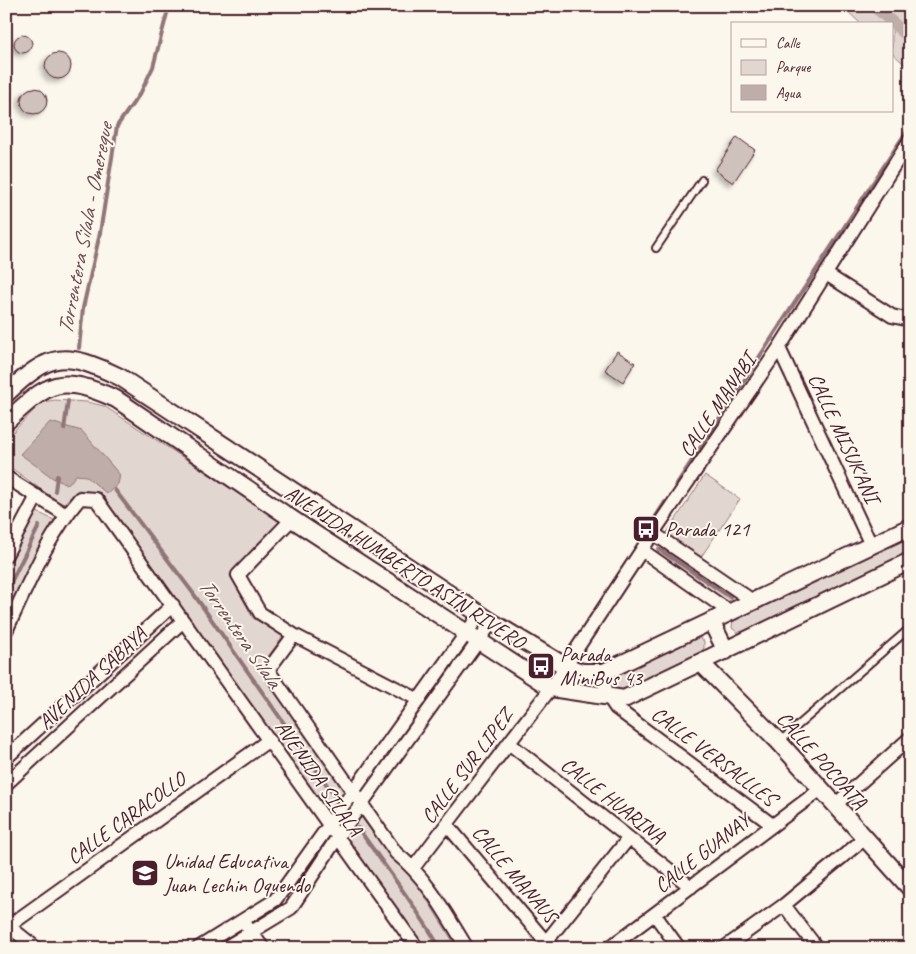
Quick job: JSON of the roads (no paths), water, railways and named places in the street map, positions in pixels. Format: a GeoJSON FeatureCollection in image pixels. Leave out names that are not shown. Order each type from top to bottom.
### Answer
{"type":"FeatureCollection","features":[{"type":"Feature","properties":{"kind":"street","name":"CALLE MANABI"},"geometry":{"type":"LineString","coordinates":[[551,688],[643,551],[653,533],[780,348],[910,140]]}},
{"type":"Feature","properties":{"kind":"street"},"geometry":{"type":"LineString","coordinates":[[826,274],[892,316],[910,320]]}},
{"type":"Feature","properties":{"kind":"street","name":"CALLE MISUK'ANI"},"geometry":{"type":"LineString","coordinates":[[780,348],[871,545]]}},
{"type":"Feature","properties":{"kind":"street","name":"AVENIDA HUMBERTO ASÍN RIVERO"},"geometry":{"type":"LineString","coordinates":[[6,394],[25,376],[44,363],[59,359],[80,361],[98,367],[145,392],[486,618],[565,666],[582,672],[604,672],[910,526]]}},
{"type":"Feature","properties":{"kind":"street","name":"AVENIDA HUMBERTO ASÍN RIVERO"},"geometry":{"type":"LineString","coordinates":[[6,422],[36,394],[52,386],[70,383],[86,386],[116,399],[292,519],[551,688],[608,698],[624,699],[910,561]]}},
{"type":"Feature","properties":{"kind":"street"},"geometry":{"type":"LineString","coordinates":[[134,412],[145,392]]}},
{"type":"Feature","properties":{"kind":"street"},"geometry":{"type":"LineString","coordinates":[[6,477],[66,515],[49,540],[6,631]]}},
{"type":"Feature","properties":{"kind":"street"},"geometry":{"type":"LineString","coordinates":[[6,554],[37,496]]}},
{"type":"Feature","properties":{"kind":"street","name":"AVENIDA SILALA"},"geometry":{"type":"LineString","coordinates":[[66,515],[80,498],[96,499],[417,948]]}},
{"type":"Feature","properties":{"kind":"street"},"geometry":{"type":"LineString","coordinates":[[292,519],[238,575],[260,613],[294,635],[419,700]]}},
{"type":"Feature","properties":{"kind":"street"},"geometry":{"type":"LineString","coordinates":[[653,533],[752,601]]}},
{"type":"Feature","properties":{"kind":"street"},"geometry":{"type":"LineString","coordinates":[[643,551],[730,612]]}},
{"type":"Feature","properties":{"kind":"street","name":"AVENIDA SABAYA"},"geometry":{"type":"LineString","coordinates":[[6,758],[173,605]]}},
{"type":"Feature","properties":{"kind":"street"},"geometry":{"type":"LineString","coordinates":[[198,948],[275,900],[333,832],[361,804],[486,618]]}},
{"type":"Feature","properties":{"kind":"street","name":"AVENIDA SABAYA"},"geometry":{"type":"LineString","coordinates":[[6,784],[183,621]]}},
{"type":"Feature","properties":{"kind":"street"},"geometry":{"type":"LineString","coordinates":[[711,621],[726,651]]}},
{"type":"Feature","properties":{"kind":"street","name":"AVENIDA SILALA"},"geometry":{"type":"LineString","coordinates":[[294,635],[268,670],[396,853],[414,867],[468,948]]}},
{"type":"Feature","properties":{"kind":"street"},"geometry":{"type":"LineString","coordinates":[[225,948],[291,908],[333,832],[353,790],[419,700],[473,636]]}},
{"type":"Feature","properties":{"kind":"street","name":"CALLE POCOATA"},"geometry":{"type":"LineString","coordinates":[[701,663],[779,742],[910,888]]}},
{"type":"Feature","properties":{"kind":"street"},"geometry":{"type":"LineString","coordinates":[[604,672],[603,681],[608,698]]}},
{"type":"Feature","properties":{"kind":"street","name":"CALLE SUR LIPEZ"},"geometry":{"type":"LineString","coordinates":[[414,867],[448,826],[551,688]]}},
{"type":"Feature","properties":{"kind":"street","name":"CALLE VERSALLLES"},"geometry":{"type":"LineString","coordinates":[[608,698],[616,708],[771,824]]}},
{"type":"Feature","properties":{"kind":"street"},"geometry":{"type":"LineString","coordinates":[[835,805],[910,738]]}},
{"type":"Feature","properties":{"kind":"street","name":"CALLE CARACOLLO"},"geometry":{"type":"LineString","coordinates":[[7,926],[269,740]]}},
{"type":"Feature","properties":{"kind":"street","name":"CALLE HUARINA"},"geometry":{"type":"LineString","coordinates":[[510,744],[691,887]]}},
{"type":"Feature","properties":{"kind":"street","name":"CALLE GUANAY"},"geometry":{"type":"LineString","coordinates":[[608,948],[691,887],[771,824],[821,789]]}},
{"type":"Feature","properties":{"kind":"street","name":"CALLE MANAUS"},"geometry":{"type":"LineString","coordinates":[[448,826],[549,945]]}},
{"type":"Feature","properties":{"kind":"street"},"geometry":{"type":"LineString","coordinates":[[724,948],[784,905],[864,838]]}},
{"type":"Feature","properties":{"kind":"street"},"geometry":{"type":"LineString","coordinates":[[549,945],[628,839]]}},
{"type":"Feature","properties":{"kind":"street"},"geometry":{"type":"LineString","coordinates":[[784,905],[817,948]]}},
{"type":"Feature","properties":{"kind":"street"},"geometry":{"type":"LineString","coordinates":[[654,915],[679,948]]}},
{"type":"Feature","properties":{"kind":"street"},"geometry":{"type":"LineString","coordinates":[[242,919],[263,948]]}},
{"type":"Feature","properties":{"kind":"street"},"geometry":{"type":"LineString","coordinates":[[7,926],[36,948]]}},
{"type":"Feature","properties":{"kind":"lane"},"geometry":{"type":"LineString","coordinates":[[656,248],[702,180]]}},
{"type":"Feature","properties":{"kind":"lane"},"geometry":{"type":"LineString","coordinates":[[779,742],[910,628]]}},
{"type":"Feature","properties":{"kind":"water"},"geometry":{"type":"Polygon","coordinates":[[[50,422],[82,431],[120,475],[118,484],[107,494],[86,476],[76,475],[68,485],[53,478],[20,454],[50,422]]]}},
{"type":"Feature","properties":{"kind":"waterway","name":"Torrentera Silala - Omereque"},"geometry":{"type":"LineString","coordinates":[[79,348],[83,308],[100,233],[117,126],[141,92],[153,67],[169,6]]}},
{"type":"Feature","properties":{"kind":"waterway"},"geometry":{"type":"LineString","coordinates":[[874,6],[892,22]]}},
{"type":"Feature","properties":{"kind":"waterway"},"geometry":{"type":"LineString","coordinates":[[894,24],[910,38]]}},
{"type":"Feature","properties":{"kind":"waterway"},"geometry":{"type":"LineString","coordinates":[[676,485],[910,126]]}},
{"type":"Feature","properties":{"kind":"waterway","name":"Torrentera Silala - Omereque"},"geometry":{"type":"LineString","coordinates":[[64,429],[68,401]]}},
{"type":"Feature","properties":{"kind":"waterway"},"geometry":{"type":"LineString","coordinates":[[55,491],[57,476]]}},
{"type":"Feature","properties":{"kind":"waterway","name":"Torrentera Silala"},"geometry":{"type":"LineString","coordinates":[[115,490],[193,593],[336,798]]}},
{"type":"Feature","properties":{"kind":"waterway"},"geometry":{"type":"LineString","coordinates":[[651,524],[665,502]]}},
{"type":"Feature","properties":{"kind":"waterway"},"geometry":{"type":"LineString","coordinates":[[6,592],[39,526]]}},
{"type":"Feature","properties":{"kind":"waterway"},"geometry":{"type":"LineString","coordinates":[[660,550],[730,597]]}},
{"type":"Feature","properties":{"kind":"waterway","name":"Torrentera Silala"},"geometry":{"type":"LineString","coordinates":[[358,828],[411,902],[440,948]]}},
{"type":"Feature","properties":{"kind":"place","name":"Parada 121"},"geometry":{"type":"Point","coordinates":[646,529]}},
{"type":"Feature","properties":{"kind":"place","name":"Parada MiniBus 43"},"geometry":{"type":"Point","coordinates":[541,666]}},
{"type":"Feature","properties":{"kind":"place","name":"Unidad Educativa Juan Lechin Oquendo"},"geometry":{"type":"Point","coordinates":[145,873]}}]}
